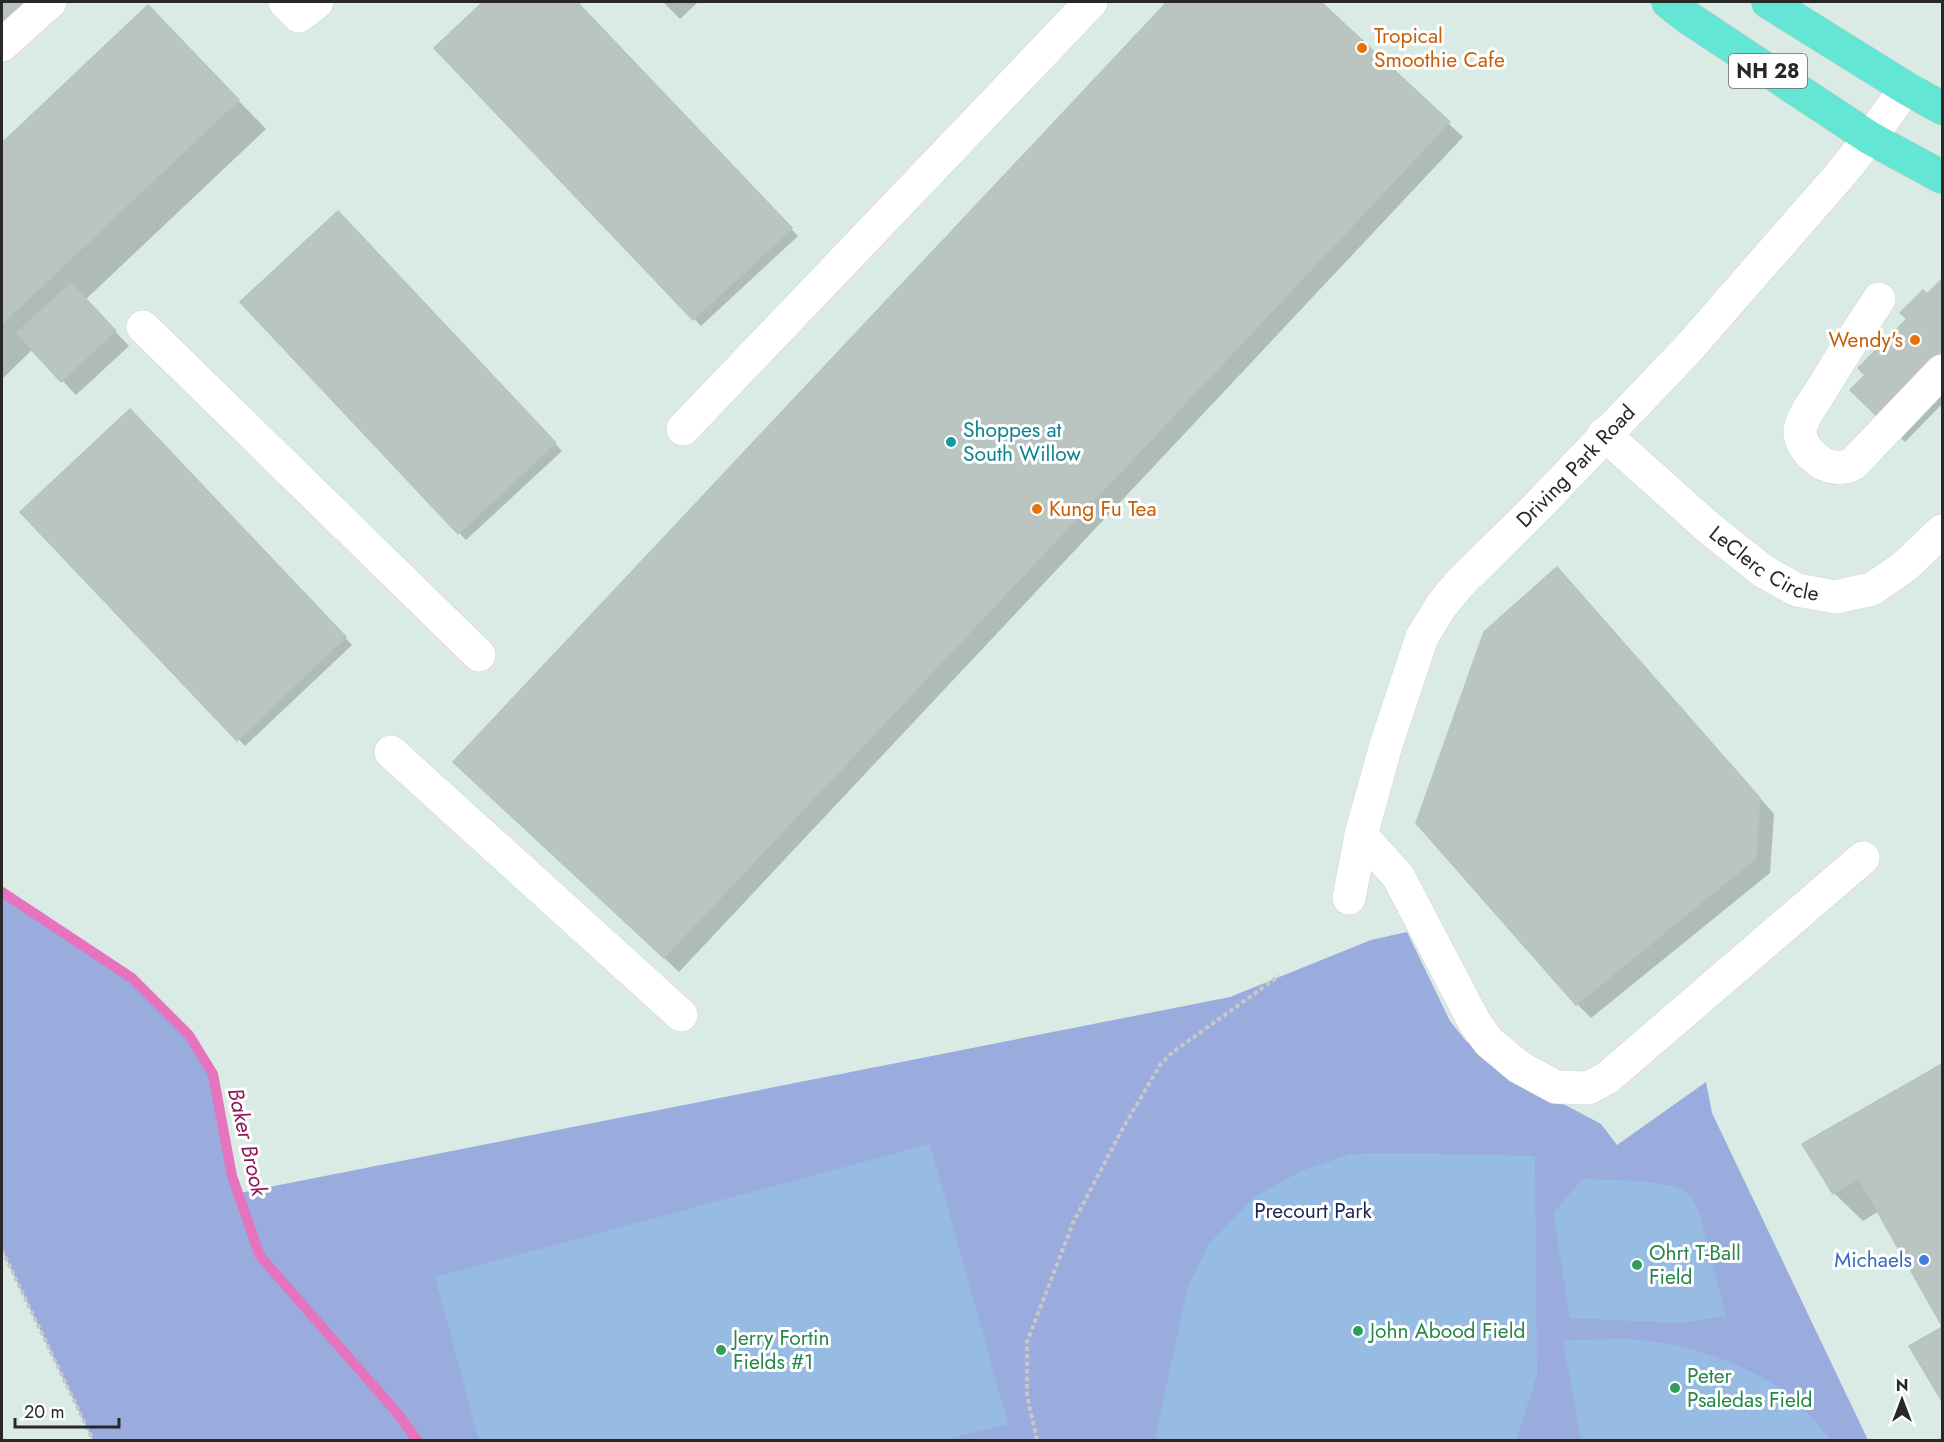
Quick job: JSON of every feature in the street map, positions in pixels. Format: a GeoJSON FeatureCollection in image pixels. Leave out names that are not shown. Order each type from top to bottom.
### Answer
{"type":"FeatureCollection","features":[{"type":"Feature","properties":{"kind":"main road","name":"NH 28"},"geometry":{"type":"LineString","coordinates":[[1668,2],[1687,17],[1870,138],[1942,177]]}},
{"type":"Feature","properties":{"kind":"main road","name":"NH 28"},"geometry":{"type":"LineString","coordinates":[[1768,2],[1942,108]]}},
{"type":"Feature","properties":{"kind":"street"},"geometry":{"type":"LineString","coordinates":[[2,45],[50,2]]}},
{"type":"Feature","properties":{"kind":"street"},"geometry":{"type":"LineString","coordinates":[[285,2],[299,16],[317,2]]}},
{"type":"Feature","properties":{"kind":"street"},"geometry":{"type":"LineString","coordinates":[[683,429],[1091,2]]}},
{"type":"Feature","properties":{"kind":"street","name":"Driving Park Road"},"geometry":{"type":"LineString","coordinates":[[1349,898],[1361,835],[1389,734],[1411,667],[1427,630],[1441,606],[1459,584],[1537,507],[1604,434],[1687,350],[1831,185],[1870,138],[1906,88]]}},
{"type":"Feature","properties":{"kind":"street"},"geometry":{"type":"LineString","coordinates":[[1880,299],[1829,376],[1803,421],[1800,435],[1809,453],[1823,464],[1846,468],[1942,371]]}},
{"type":"Feature","properties":{"kind":"street"},"geometry":{"type":"LineString","coordinates":[[143,327],[479,655]]}},
{"type":"Feature","properties":{"kind":"street","name":"LeClerc Circle"},"geometry":{"type":"LineString","coordinates":[[1604,434],[1727,542],[1763,571],[1797,590],[1835,597],[1872,589],[1904,567],[1942,531]]}},
{"type":"Feature","properties":{"kind":"street"},"geometry":{"type":"LineString","coordinates":[[391,752],[681,1015]]}},
{"type":"Feature","properties":{"kind":"street"},"geometry":{"type":"LineString","coordinates":[[1361,835],[1398,876],[1475,1023],[1489,1042],[1519,1067],[1556,1087],[1588,1088],[1606,1078],[1863,858]]}},
{"type":"Feature","properties":{"kind":"path"},"geometry":{"type":"LineString","coordinates":[[1037,1440],[1027,1396],[1027,1342],[1073,1223],[1160,1065],[1173,1052],[1279,976]]}},
{"type":"Feature","properties":{"kind":"path"},"geometry":{"type":"LineString","coordinates":[[2,1250],[93,1440]]}},
{"type":"Feature","properties":{"kind":"green space","name":"Precourt Park"},"geometry":{"type":"Polygon","coordinates":[[[2,892],[132,978],[189,1035],[213,1074],[232,1176],[239,1193],[1230,997],[1371,940],[1407,932],[1450,1021],[1466,1041],[1486,1058],[1537,1090],[1601,1124],[1617,1145],[1706,1082],[1712,1113],[1868,1440],[93,1440],[2,1250],[2,892]]]}},
{"type":"Feature","properties":{"kind":"green space","name":"Jerry Fortin Fields #1"},"geometry":{"type":"Polygon","coordinates":[[[930,1144],[1008,1424],[943,1440],[479,1440],[435,1277],[930,1144]]]}},
{"type":"Feature","properties":{"kind":"green space","name":"John Abood Field"},"geometry":{"type":"Polygon","coordinates":[[[1351,1154],[1535,1156],[1537,1375],[1516,1440],[1164,1440],[1155,1438],[1188,1286],[1209,1244],[1256,1196],[1301,1171],[1351,1154]]]}},
{"type":"Feature","properties":{"kind":"green space","name":"Ohrt T-Ball Field"},"geometry":{"type":"Polygon","coordinates":[[[1582,1179],[1652,1182],[1686,1192],[1694,1201],[1699,1212],[1726,1316],[1680,1323],[1570,1318],[1553,1213],[1582,1179]]]}},
{"type":"Feature","properties":{"kind":"green space","name":"Peter Psaledas Field"},"geometry":{"type":"Polygon","coordinates":[[[1628,1339],[1690,1349],[1751,1372],[1770,1382],[1793,1399],[1831,1440],[1581,1440],[1563,1340],[1628,1339]]]}},
{"type":"Feature","properties":{"kind":"building"},"geometry":{"type":"Polygon","coordinates":[[[2,2],[23,2],[4,20],[2,2]]]}},
{"type":"Feature","properties":{"kind":"building"},"geometry":{"type":"Polygon","coordinates":[[[483,2],[577,2],[792,228],[693,320],[434,48],[483,2]]]}},
{"type":"Feature","properties":{"kind":"building","name":"Shoppes at South Willow"},"geometry":{"type":"Polygon","coordinates":[[[1167,2],[1321,2],[1450,122],[664,958],[453,762],[1167,2]]]}},
{"type":"Feature","properties":{"kind":"building"},"geometry":{"type":"Polygon","coordinates":[[[148,5],[239,100],[2,324],[2,143],[148,5]]]}},
{"type":"Feature","properties":{"kind":"building"},"geometry":{"type":"Polygon","coordinates":[[[338,211],[556,443],[458,534],[240,302],[338,211]]]}},
{"type":"Feature","properties":{"kind":"building","name":"Wendy's"},"geometry":{"type":"Polygon","coordinates":[[[1942,279],[1942,360],[1882,421],[1850,390],[1865,375],[1858,368],[1907,319],[1900,313],[1923,290],[1927,294],[1942,279]]]}},
{"type":"Feature","properties":{"kind":"building"},"geometry":{"type":"Polygon","coordinates":[[[71,283],[116,331],[61,382],[16,333],[71,283]]]}},
{"type":"Feature","properties":{"kind":"building"},"geometry":{"type":"Polygon","coordinates":[[[130,409],[346,637],[237,741],[20,512],[130,409]]]}},
{"type":"Feature","properties":{"kind":"building"},"geometry":{"type":"Polygon","coordinates":[[[1557,567],[1760,798],[1756,858],[1576,1005],[1416,823],[1484,632],[1557,567]]]}},
{"type":"Feature","properties":{"kind":"building","name":"Michaels"},"geometry":{"type":"Polygon","coordinates":[[[1942,1064],[1942,1326],[1859,1179],[1833,1194],[1802,1144],[1942,1064]]]}},
{"type":"Feature","properties":{"kind":"building","name":"Michaels"},"geometry":{"type":"Polygon","coordinates":[[[1942,1327],[1942,1401],[1909,1346],[1942,1327]]]}},
{"type":"Feature","properties":{"kind":"waterway","name":"Baker Brook"},"geometry":{"type":"LineString","coordinates":[[2,892],[132,978],[189,1035],[213,1074],[232,1176],[260,1256],[398,1414],[417,1440]]}},
{"type":"Feature","properties":{"kind":"place","name":"Tropical Smoothie Cafe"},"geometry":{"type":"Point","coordinates":[1362,48]}},
{"type":"Feature","properties":{"kind":"place","name":"Wendy's"},"geometry":{"type":"Point","coordinates":[1915,340]}},
{"type":"Feature","properties":{"kind":"place","name":"Shoppes at South Willow"},"geometry":{"type":"Point","coordinates":[951,442]}},
{"type":"Feature","properties":{"kind":"place","name":"Kung Fu Tea"},"geometry":{"type":"Point","coordinates":[1037,509]}},
{"type":"Feature","properties":{"kind":"place","name":"Michaels"},"geometry":{"type":"Point","coordinates":[1924,1260]}},
{"type":"Feature","properties":{"kind":"place","name":"Ohrt T-Ball Field"},"geometry":{"type":"Point","coordinates":[1637,1265]}},
{"type":"Feature","properties":{"kind":"place","name":"John Abood Field"},"geometry":{"type":"Point","coordinates":[1358,1331]}},
{"type":"Feature","properties":{"kind":"place","name":"Jerry Fortin Fields #1"},"geometry":{"type":"Point","coordinates":[721,1350]}},
{"type":"Feature","properties":{"kind":"place","name":"Peter Psaledas Field"},"geometry":{"type":"Point","coordinates":[1675,1388]}}]}
